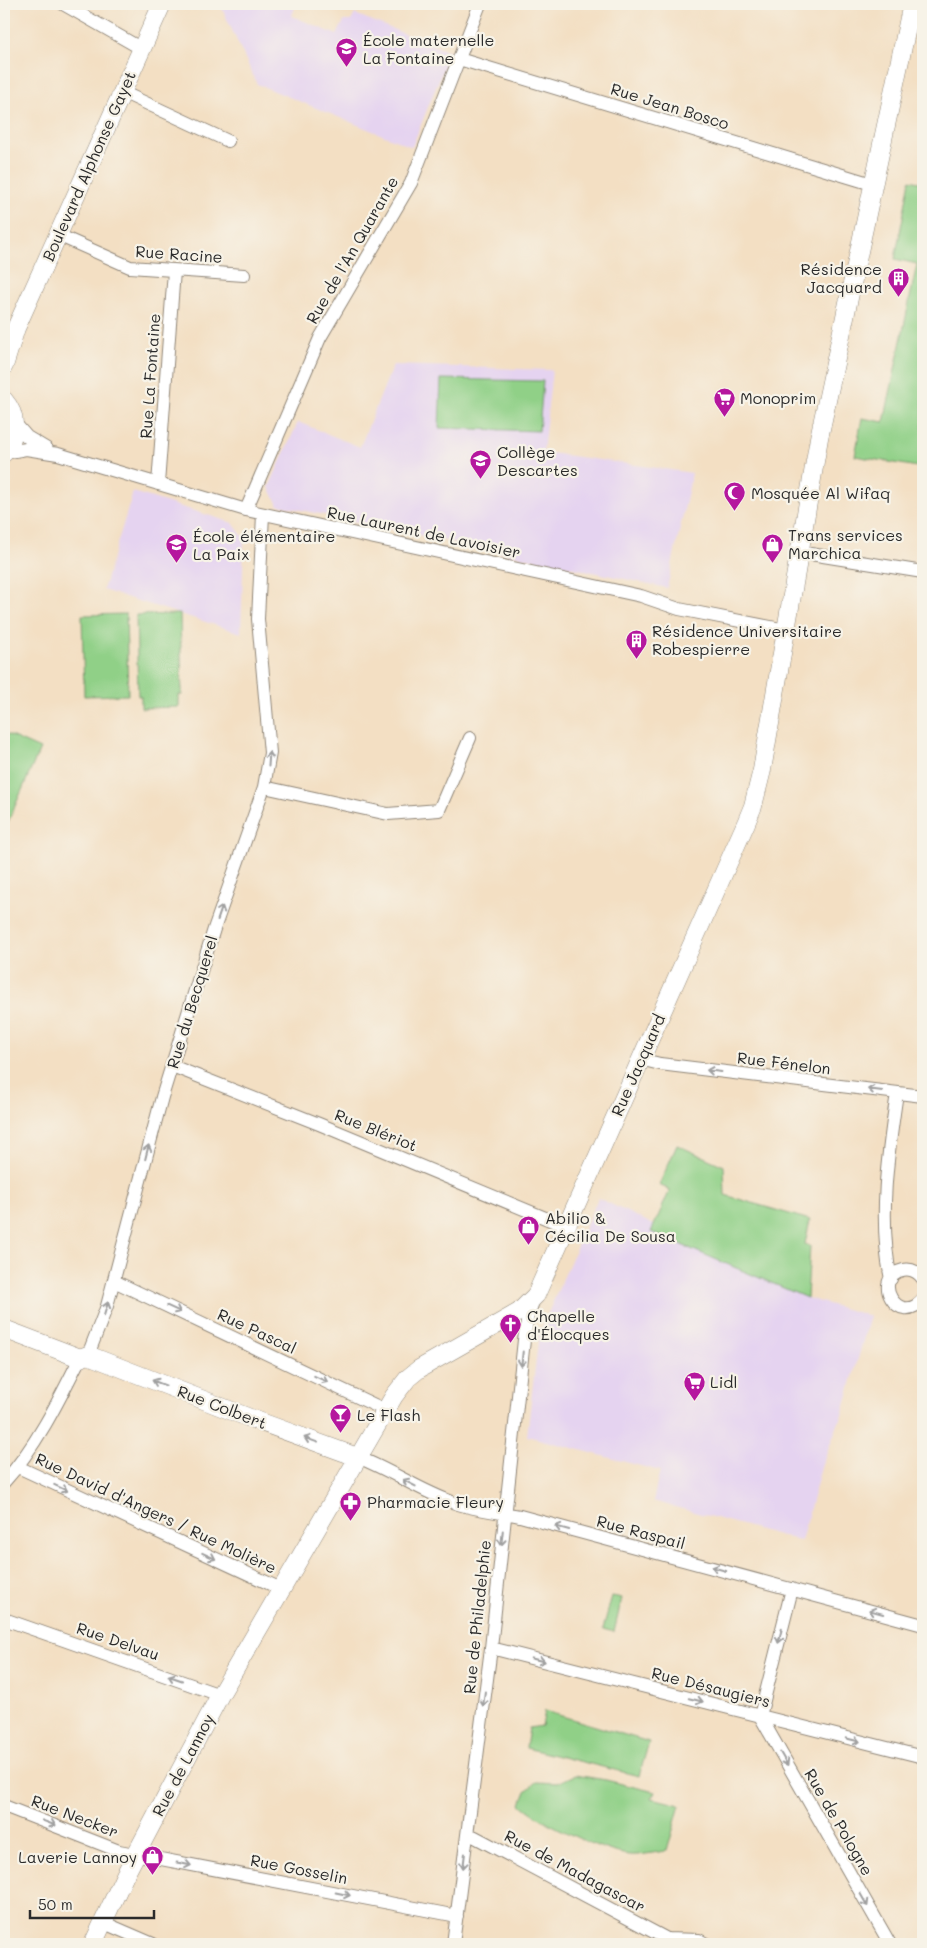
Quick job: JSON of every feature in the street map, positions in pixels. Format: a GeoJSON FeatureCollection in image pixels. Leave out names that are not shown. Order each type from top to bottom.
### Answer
{"type":"FeatureCollection","features":[{"type":"Feature","properties":{"kind":"street"},"geometry":{"type":"LineString","coordinates":[[63,4],[142,49]]}},
{"type":"Feature","properties":{"kind":"street","name":"Boulevard Alphonse Gayet"},"geometry":{"type":"LineString","coordinates":[[4,349],[16,328],[162,4]]}},
{"type":"Feature","properties":{"kind":"street","name":"Rue de l'An Quarante"},"geometry":{"type":"LineString","coordinates":[[246,510],[320,338],[410,183],[480,4]]}},
{"type":"Feature","properties":{"kind":"street","name":"Rue Jacquard"},"geometry":{"type":"LineString","coordinates":[[357,1456],[401,1386],[413,1374],[519,1312],[536,1295],[754,806],[762,770],[819,438],[912,4]]}},
{"type":"Feature","properties":{"kind":"street","name":"Rue Jean Bosco"},"geometry":{"type":"LineString","coordinates":[[459,59],[872,184]]}},
{"type":"Feature","properties":{"kind":"street"},"geometry":{"type":"LineString","coordinates":[[122,92],[228,141]]}},
{"type":"Feature","properties":{"kind":"street","name":"Rue Racine"},"geometry":{"type":"LineString","coordinates":[[58,235],[130,267],[244,275]]}},
{"type":"Feature","properties":{"kind":"street","name":"Rue La Fontaine"},"geometry":{"type":"LineString","coordinates":[[158,484],[174,271]]}},
{"type":"Feature","properties":{"kind":"street","name":"Boulevard Alphonse Gayet"},"geometry":{"type":"LineString","coordinates":[[4,366],[16,328]]}},
{"type":"Feature","properties":{"kind":"street"},"geometry":{"type":"LineString","coordinates":[[4,400],[10,408],[14,422],[12,439],[4,453]]}},
{"type":"Feature","properties":{"kind":"street","name":"Rue Laurent de Lavoisier"},"geometry":{"type":"LineString","coordinates":[[14,422],[27,437],[58,454]]}},
{"type":"Feature","properties":{"kind":"street","name":"Rue Laurent de Lavoisier"},"geometry":{"type":"LineString","coordinates":[[4,453],[26,449],[58,454],[246,510],[641,596],[679,609],[786,630]]}},
{"type":"Feature","properties":{"kind":"street","name":"Rue du Becquerel"},"geometry":{"type":"LineString","coordinates":[[9,1474],[65,1390],[103,1320],[153,1128],[214,929],[264,787],[270,753],[258,619],[263,514]]}},
{"type":"Feature","properties":{"kind":"street"},"geometry":{"type":"LineString","coordinates":[[798,552],[923,572]]}},
{"type":"Feature","properties":{"kind":"street"},"geometry":{"type":"LineString","coordinates":[[264,787],[388,814],[439,810],[470,738]]}},
{"type":"Feature","properties":{"kind":"street","name":"Rue Fénelon"},"geometry":{"type":"LineString","coordinates":[[640,1059],[660,1064],[923,1096]]}},
{"type":"Feature","properties":{"kind":"street","name":"Rue Blériot"},"geometry":{"type":"LineString","coordinates":[[172,1066],[319,1124],[567,1227]]}},
{"type":"Feature","properties":{"kind":"street"},"geometry":{"type":"LineString","coordinates":[[891,1279],[886,1257],[886,1169],[897,1093]]}},
{"type":"Feature","properties":{"kind":"street"},"geometry":{"type":"LineString","coordinates":[[923,1279],[917,1272],[906,1270],[894,1274],[888,1284],[889,1296],[897,1305],[903,1308],[914,1306],[923,1299]]}},
{"type":"Feature","properties":{"kind":"street","name":"Rue Pascal"},"geometry":{"type":"LineString","coordinates":[[114,1281],[385,1410]]}},
{"type":"Feature","properties":{"kind":"street","name":"Rue de Philadelphie"},"geometry":{"type":"LineString","coordinates":[[453,1944],[491,1648],[524,1340],[528,1316],[536,1295]]}},
{"type":"Feature","properties":{"kind":"street","name":"Rue Colbert"},"geometry":{"type":"LineString","coordinates":[[4,1329],[84,1356],[357,1456]]}},
{"type":"Feature","properties":{"kind":"street","name":"Rue Raspail"},"geometry":{"type":"LineString","coordinates":[[357,1456],[413,1486],[453,1502],[505,1513],[923,1625]]}},
{"type":"Feature","properties":{"kind":"street","name":"Rue de Lannoy"},"geometry":{"type":"LineString","coordinates":[[93,1944],[136,1854],[220,1695],[357,1456]]}},
{"type":"Feature","properties":{"kind":"street","name":"Rue David d'Angers / Rue Molière"},"geometry":{"type":"LineString","coordinates":[[9,1474],[281,1589]]}},
{"type":"Feature","properties":{"kind":"street"},"geometry":{"type":"LineString","coordinates":[[760,1716],[792,1589]]}},
{"type":"Feature","properties":{"kind":"street","name":"Rue Delvau"},"geometry":{"type":"LineString","coordinates":[[4,1619],[220,1695]]}},
{"type":"Feature","properties":{"kind":"street","name":"Rue Désaugiers"},"geometry":{"type":"LineString","coordinates":[[491,1648],[923,1757]]}},
{"type":"Feature","properties":{"kind":"street","name":"Rue de Pologne"},"geometry":{"type":"LineString","coordinates":[[760,1716],[890,1944]]}},
{"type":"Feature","properties":{"kind":"street","name":"Rue Necker"},"geometry":{"type":"LineString","coordinates":[[4,1806],[120,1851],[136,1854]]}},
{"type":"Feature","properties":{"kind":"street","name":"Rue de Madagascar"},"geometry":{"type":"LineString","coordinates":[[468,1834],[669,1941],[699,1940],[706,1944]]}},
{"type":"Feature","properties":{"kind":"street","name":"Rue Gosselin"},"geometry":{"type":"LineString","coordinates":[[136,1854],[457,1916]]}},
{"type":"Feature","properties":{"kind":"street"},"geometry":{"type":"LineString","coordinates":[[102,1922],[153,1944]]}},
{"type":"Feature","properties":{"kind":"shaded area","name":"École maternelle La Fontaine"},"geometry":{"type":"Polygon","coordinates":[[[220,4],[296,4],[292,16],[337,35],[344,21],[351,21],[355,14],[450,52],[412,147],[257,84],[220,4]]]}},
{"type":"Feature","properties":{"kind":"shaded area","name":"Collège Descartes"},"geometry":{"type":"Polygon","coordinates":[[[393,365],[552,370],[543,452],[692,473],[667,588],[278,505],[269,487],[298,422],[360,447],[393,365]]]}},
{"type":"Feature","properties":{"kind":"shaded area","name":"École élémentaire La Paix"},"geometry":{"type":"Polygon","coordinates":[[[133,492],[233,523],[244,538],[241,633],[103,590],[133,492]]]}},
{"type":"Feature","properties":{"kind":"shaded area"},"geometry":{"type":"Polygon","coordinates":[[[677,1145],[724,1166],[725,1195],[810,1220],[805,1244],[810,1246],[807,1298],[870,1316],[843,1412],[822,1464],[801,1541],[653,1501],[660,1471],[527,1436],[539,1334],[598,1198],[654,1225],[670,1190],[659,1185],[677,1145]]]}},
{"type":"Feature","properties":{"kind":"green space"},"geometry":{"type":"Polygon","coordinates":[[[910,180],[923,183],[923,468],[855,456],[862,418],[884,422],[917,264],[895,259],[910,180]]]}},
{"type":"Feature","properties":{"kind":"green space"},"geometry":{"type":"Polygon","coordinates":[[[441,379],[543,381],[539,431],[439,428],[441,379]]]}},
{"type":"Feature","properties":{"kind":"green space"},"geometry":{"type":"Polygon","coordinates":[[[126,614],[128,695],[84,696],[82,615],[126,614]]]}},
{"type":"Feature","properties":{"kind":"green space"},"geometry":{"type":"Polygon","coordinates":[[[180,614],[182,695],[179,695],[179,707],[141,708],[141,696],[138,696],[136,615],[180,614]]]}},
{"type":"Feature","properties":{"kind":"green space"},"geometry":{"type":"Polygon","coordinates":[[[4,733],[40,749],[4,831],[4,733]]]}},
{"type":"Feature","properties":{"kind":"green space"},"geometry":{"type":"Polygon","coordinates":[[[677,1145],[724,1166],[725,1195],[810,1220],[805,1244],[810,1246],[807,1298],[651,1232],[670,1190],[659,1185],[677,1145]]]}},
{"type":"Feature","properties":{"kind":"green space"},"geometry":{"type":"Polygon","coordinates":[[[612,1596],[622,1598],[614,1632],[603,1629],[612,1596]]]}},
{"type":"Feature","properties":{"kind":"green space"},"geometry":{"type":"Polygon","coordinates":[[[545,1711],[649,1742],[639,1776],[526,1748],[529,1728],[542,1726],[545,1711]]]}},
{"type":"Feature","properties":{"kind":"green space"},"geometry":{"type":"Polygon","coordinates":[[[575,1775],[606,1780],[655,1792],[652,1798],[680,1805],[667,1851],[629,1855],[617,1853],[556,1827],[521,1804],[526,1791],[536,1782],[557,1783],[575,1775]]]}},
{"type":"Feature","properties":{"kind":"place","name":"École maternelle La Fontaine"},"geometry":{"type":"Point","coordinates":[347,68]}},
{"type":"Feature","properties":{"kind":"place","name":"Résidence Jacquard"},"geometry":{"type":"Point","coordinates":[898,297]}},
{"type":"Feature","properties":{"kind":"place","name":"Monoprim"},"geometry":{"type":"Point","coordinates":[724,417]}},
{"type":"Feature","properties":{"kind":"place","name":"Collège Descartes"},"geometry":{"type":"Point","coordinates":[481,480]}},
{"type":"Feature","properties":{"kind":"place","name":"Mosquée Al Wifaq"},"geometry":{"type":"Point","coordinates":[735,512]}},
{"type":"Feature","properties":{"kind":"place","name":"Trans services Marchica"},"geometry":{"type":"Point","coordinates":[772,563]}},
{"type":"Feature","properties":{"kind":"place","name":"École élémentaire La Paix"},"geometry":{"type":"Point","coordinates":[177,564]}},
{"type":"Feature","properties":{"kind":"place","name":"Résidence Universitaire Robespierre"},"geometry":{"type":"Point","coordinates":[636,659]}},
{"type":"Feature","properties":{"kind":"place","name":"Abilio & Cécilia De Sousa"},"geometry":{"type":"Point","coordinates":[529,1246]}},
{"type":"Feature","properties":{"kind":"place","name":"Chapelle d'Élocques"},"geometry":{"type":"Point","coordinates":[511,1344]}},
{"type":"Feature","properties":{"kind":"place","name":"Lidl"},"geometry":{"type":"Point","coordinates":[694,1401]}},
{"type":"Feature","properties":{"kind":"place","name":"Le Flash"},"geometry":{"type":"Point","coordinates":[341,1434]}},
{"type":"Feature","properties":{"kind":"place","name":"Pharmacie Fleury"},"geometry":{"type":"Point","coordinates":[351,1521]}},
{"type":"Feature","properties":{"kind":"place","name":"Laverie Lannoy"},"geometry":{"type":"Point","coordinates":[153,1876]}}]}
